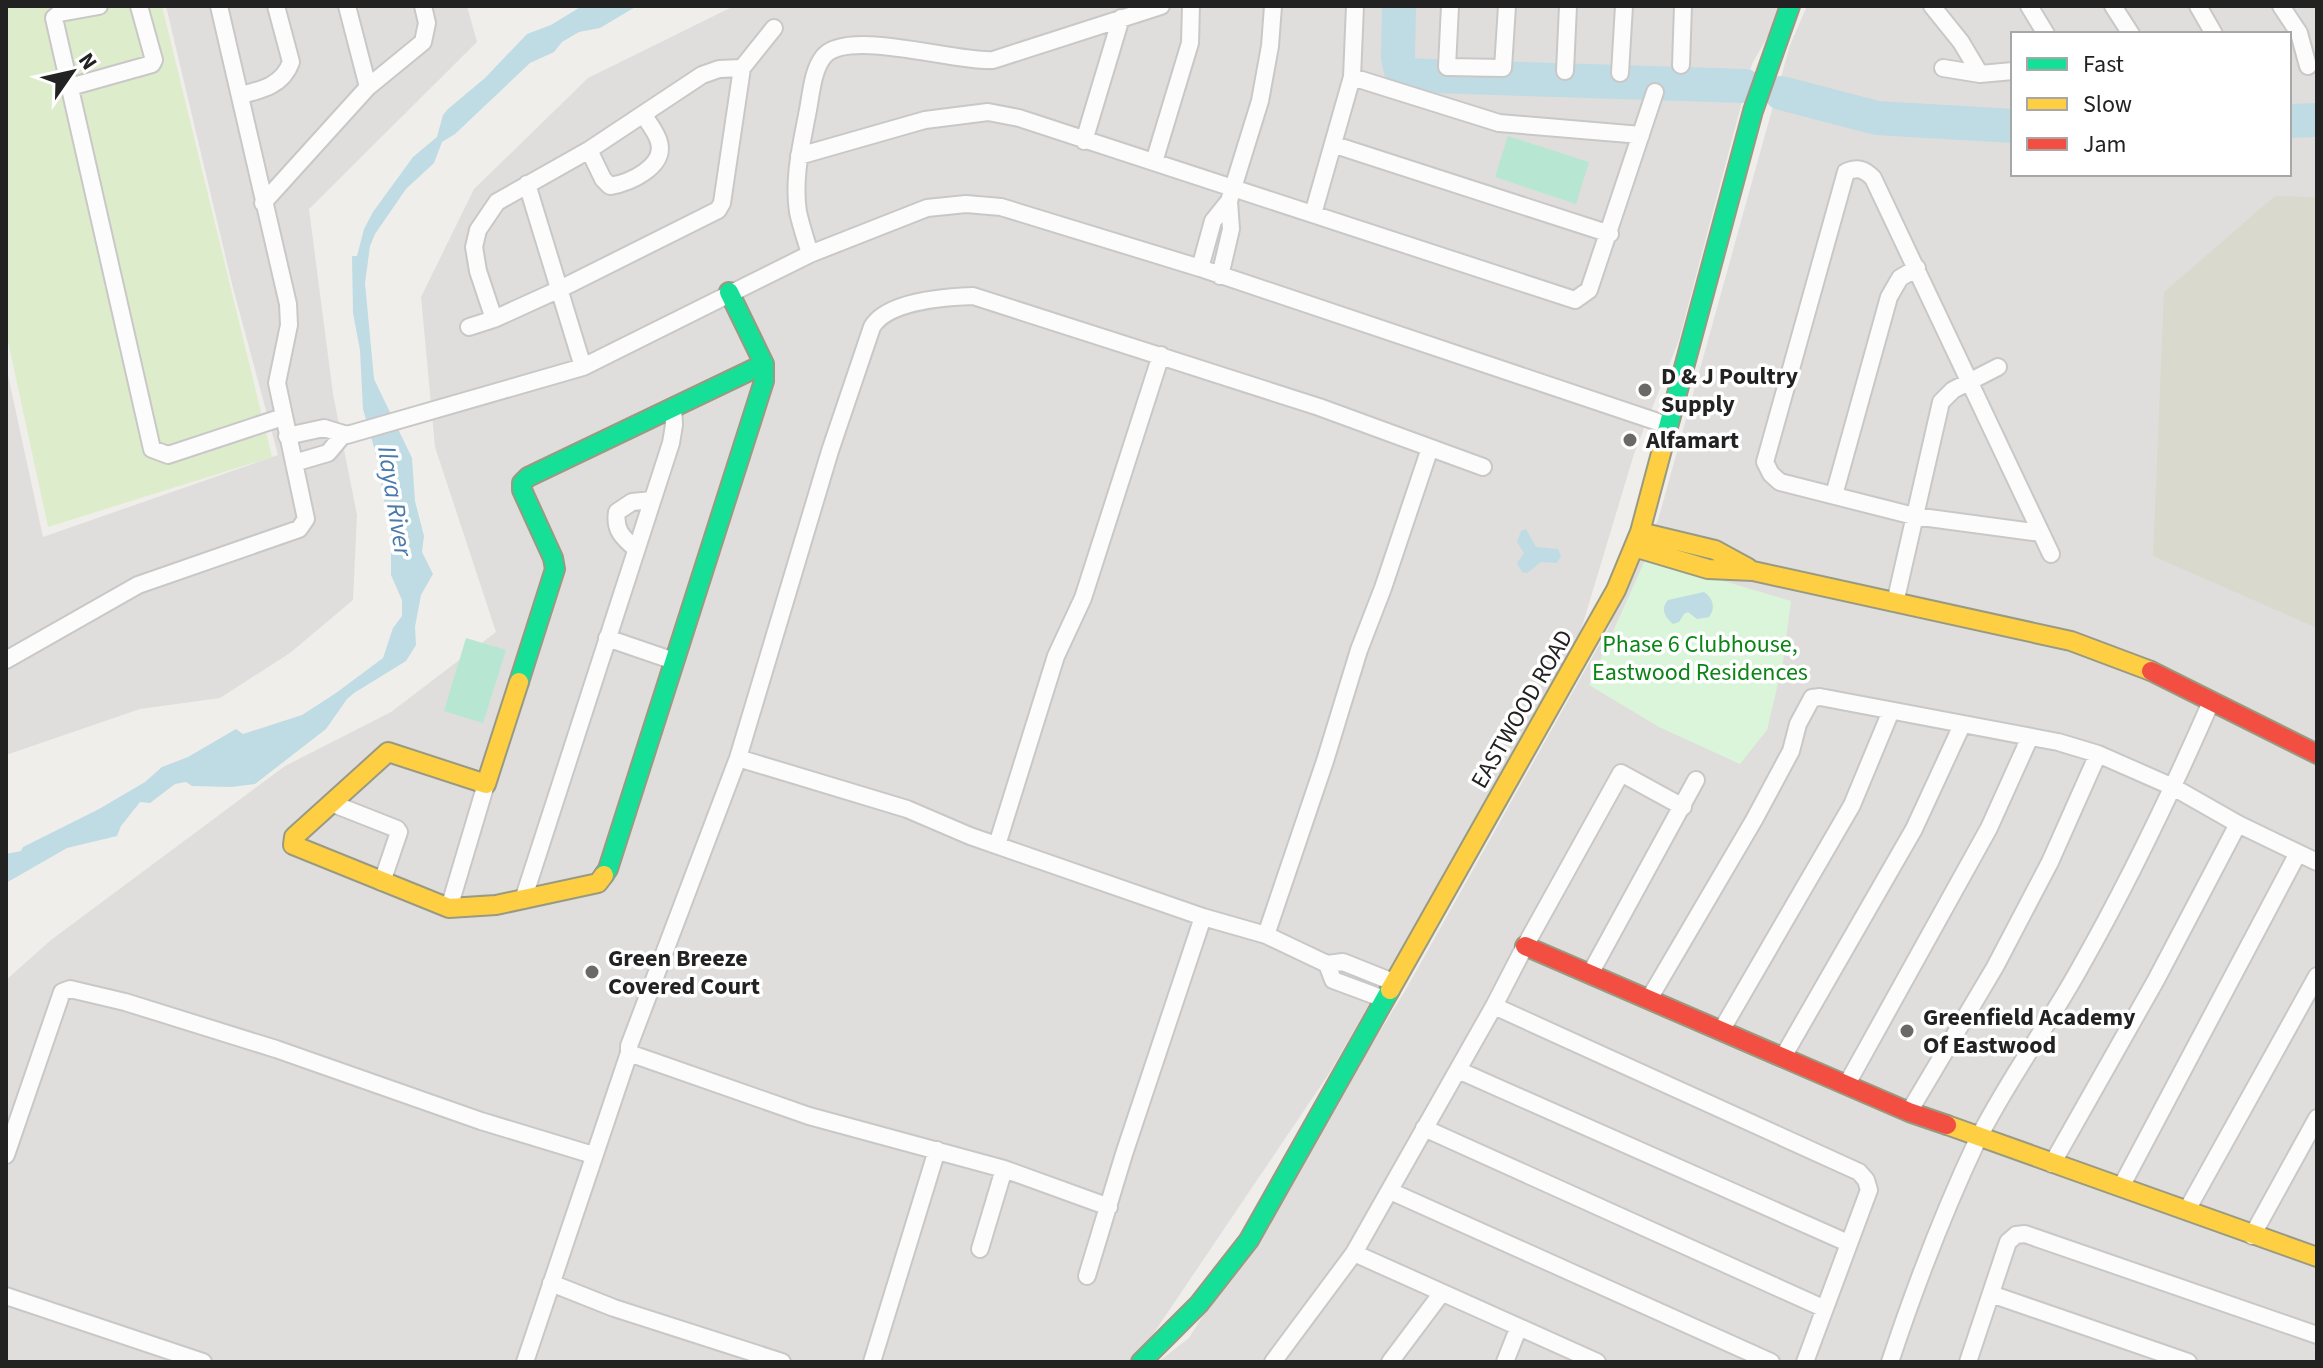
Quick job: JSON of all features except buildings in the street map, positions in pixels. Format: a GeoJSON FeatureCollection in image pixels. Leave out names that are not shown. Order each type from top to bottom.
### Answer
{"type":"FeatureCollection","features":[{"type":"Feature","properties":{"kind":"street"},"geometry":{"type":"LineString","coordinates":[[99,6],[60,13],[54,18],[152,449],[168,455],[283,417]]}},
{"type":"Feature","properties":{"kind":"street"},"geometry":{"type":"LineString","coordinates":[[70,87],[152,64],[154,60],[139,6]]}},
{"type":"Feature","properties":{"kind":"street"},"geometry":{"type":"LineString","coordinates":[[6,659],[138,585],[299,529],[306,519],[277,383],[289,325],[288,304],[219,6]]}},
{"type":"Feature","properties":{"kind":"street"},"geometry":{"type":"LineString","coordinates":[[241,95],[272,86],[291,62],[276,6]]}},
{"type":"Feature","properties":{"kind":"street"},"geometry":{"type":"LineString","coordinates":[[347,6],[368,87]]}},
{"type":"Feature","properties":{"kind":"street"},"geometry":{"type":"LineString","coordinates":[[263,203],[368,87],[423,42],[427,33],[423,6]]}},
{"type":"Feature","properties":{"kind":"street"},"geometry":{"type":"LineString","coordinates":[[810,254],[798,213],[796,184],[817,68],[829,52],[847,46],[869,46],[923,51],[975,62],[993,60],[1161,6]]}},
{"type":"Feature","properties":{"kind":"street"},"geometry":{"type":"LineString","coordinates":[[1154,162],[1190,43],[1191,6]]}},
{"type":"Feature","properties":{"kind":"street"},"geometry":{"type":"LineString","coordinates":[[1220,276],[1231,229],[1232,195],[1260,101],[1270,46],[1273,6]]}},
{"type":"Feature","properties":{"kind":"street"},"geometry":{"type":"LineString","coordinates":[[1313,214],[1352,77],[1355,6]]}},
{"type":"Feature","properties":{"kind":"street"},"geometry":{"type":"LineString","coordinates":[[1450,6],[1447,67],[1503,68],[1507,6]]}},
{"type":"Feature","properties":{"kind":"street"},"geometry":{"type":"LineString","coordinates":[[1565,71],[1568,6]]}},
{"type":"Feature","properties":{"kind":"street"},"geometry":{"type":"LineString","coordinates":[[1620,73],[1624,6]]}},
{"type":"Feature","properties":{"kind":"street"},"geometry":{"type":"LineString","coordinates":[[1681,65],[1683,6]]}},
{"type":"Feature","properties":{"kind":"street","name":"EASTWOOD ROAD"},"geometry":{"type":"LineString","coordinates":[[1141,1362],[1199,1304],[1249,1240],[1600,620],[1637,539],[1753,111],[1790,6]]}},
{"type":"Feature","properties":{"kind":"street"},"geometry":{"type":"LineString","coordinates":[[1932,6],[1961,42],[1980,74]]}},
{"type":"Feature","properties":{"kind":"street"},"geometry":{"type":"LineString","coordinates":[[2029,6],[2045,32]]}},
{"type":"Feature","properties":{"kind":"street"},"geometry":{"type":"LineString","coordinates":[[2113,6],[2130,32]]}},
{"type":"Feature","properties":{"kind":"street"},"geometry":{"type":"LineString","coordinates":[[2198,6],[2213,32]]}},
{"type":"Feature","properties":{"kind":"street"},"geometry":{"type":"LineString","coordinates":[[2281,6],[2299,33],[2312,66],[2291,67]]}},
{"type":"Feature","properties":{"kind":"street"},"geometry":{"type":"LineString","coordinates":[[1084,141],[1121,18]]}},
{"type":"Feature","properties":{"kind":"street"},"geometry":{"type":"LineString","coordinates":[[469,327],[560,289],[718,210],[722,203],[742,68],[774,28]]}},
{"type":"Feature","properties":{"kind":"street"},"geometry":{"type":"LineString","coordinates":[[494,319],[478,271],[474,247],[478,230],[497,202],[589,150],[702,75],[719,69],[742,68]]}},
{"type":"Feature","properties":{"kind":"street"},"geometry":{"type":"LineString","coordinates":[[1943,68],[1980,74],[2011,71]]}},
{"type":"Feature","properties":{"kind":"street"},"geometry":{"type":"LineString","coordinates":[[1352,77],[1499,123],[1641,135]]}},
{"type":"Feature","properties":{"kind":"street"},"geometry":{"type":"LineString","coordinates":[[799,156],[925,120],[988,112],[1019,118],[1154,162],[1232,195],[1313,214],[1575,300],[1589,290],[1655,92]]}},
{"type":"Feature","properties":{"kind":"street"},"geometry":{"type":"LineString","coordinates":[[589,150],[603,179],[610,186],[622,184],[652,167],[659,155],[659,142],[643,114]]}},
{"type":"Feature","properties":{"kind":"street"},"geometry":{"type":"LineString","coordinates":[[1335,145],[1610,234]]}},
{"type":"Feature","properties":{"kind":"street"},"geometry":{"type":"LineString","coordinates":[[2041,533],[1914,516],[1780,482],[1771,474],[1765,462],[1846,172],[1855,168],[1865,170],[1873,178],[2051,554]]}},
{"type":"Feature","properties":{"kind":"street"},"geometry":{"type":"LineString","coordinates":[[527,184],[583,367]]}},
{"type":"Feature","properties":{"kind":"street"},"geometry":{"type":"LineString","coordinates":[[1200,268],[1213,221],[1232,195]]}},
{"type":"Feature","properties":{"kind":"street"},"geometry":{"type":"LineString","coordinates":[[294,463],[328,453],[348,434],[583,367],[810,254],[927,208],[966,204],[1001,207],[1200,268],[1667,425]]}},
{"type":"Feature","properties":{"kind":"street"},"geometry":{"type":"LineString","coordinates":[[1834,495],[1889,297],[1900,278],[1917,268]]}},
{"type":"Feature","properties":{"kind":"street"},"geometry":{"type":"LineString","coordinates":[[486,784],[388,752],[294,837],[293,845],[449,908],[523,900],[598,883],[608,869],[764,381],[764,364],[729,292]]}},
{"type":"Feature","properties":{"kind":"street"},"geometry":{"type":"LineString","coordinates":[[525,1362],[629,1046],[738,758],[830,451],[878,317],[945,297],[973,296],[1319,407],[1483,467]]}},
{"type":"Feature","properties":{"kind":"street"},"geometry":{"type":"LineString","coordinates":[[997,845],[1056,656],[1083,598],[1161,355]]}},
{"type":"Feature","properties":{"kind":"street"},"geometry":{"type":"LineString","coordinates":[[449,908],[555,569],[522,490],[522,483],[528,477],[764,364]]}},
{"type":"Feature","properties":{"kind":"street"},"geometry":{"type":"LineString","coordinates":[[1895,603],[1941,402],[1953,390],[1998,367]]}},
{"type":"Feature","properties":{"kind":"street"},"geometry":{"type":"LineString","coordinates":[[523,900],[671,443],[673,407]]}},
{"type":"Feature","properties":{"kind":"street"},"geometry":{"type":"LineString","coordinates":[[287,436],[324,428],[348,434]]}},
{"type":"Feature","properties":{"kind":"street"},"geometry":{"type":"LineString","coordinates":[[1266,935],[1359,650],[1430,448]]}},
{"type":"Feature","properties":{"kind":"street"},"geometry":{"type":"LineString","coordinates":[[636,549],[618,532],[615,522],[617,512],[632,502],[652,500]]}},
{"type":"Feature","properties":{"kind":"street"},"geometry":{"type":"LineString","coordinates":[[1637,539],[1708,569],[1753,571],[2071,641],[2146,669],[2317,754]]}},
{"type":"Feature","properties":{"kind":"street"},"geometry":{"type":"LineString","coordinates":[[607,638],[674,661]]}},
{"type":"Feature","properties":{"kind":"street"},"geometry":{"type":"LineString","coordinates":[[1649,999],[1754,820],[1791,751],[1798,724],[1812,698],[2058,742],[2098,754],[2173,787],[2238,824],[2317,862]]}},
{"type":"Feature","properties":{"kind":"street"},"geometry":{"type":"LineString","coordinates":[[1890,1362],[1945,1214],[1978,1139],[2081,966],[2173,787],[2211,702]]}},
{"type":"Feature","properties":{"kind":"street"},"geometry":{"type":"LineString","coordinates":[[1721,1031],[1852,805],[1891,711]]}},
{"type":"Feature","properties":{"kind":"street"},"geometry":{"type":"LineString","coordinates":[[1783,1057],[1914,829],[1962,725]]}},
{"type":"Feature","properties":{"kind":"street"},"geometry":{"type":"LineString","coordinates":[[1847,1084],[1989,828],[2030,737]]}},
{"type":"Feature","properties":{"kind":"street"},"geometry":{"type":"LineString","coordinates":[[1909,1112],[1995,967],[2050,862],[2098,754]]}},
{"type":"Feature","properties":{"kind":"street"},"geometry":{"type":"LineString","coordinates":[[738,758],[907,809],[997,845],[1203,917],[1266,935],[1327,964],[1343,962],[1393,982]]}},
{"type":"Feature","properties":{"kind":"street"},"geometry":{"type":"LineString","coordinates":[[1273,1362],[1354,1253],[1621,773],[1683,807]]}},
{"type":"Feature","properties":{"kind":"street"},"geometry":{"type":"LineString","coordinates":[[1590,974],[1696,780]]}},
{"type":"Feature","properties":{"kind":"street"},"geometry":{"type":"LineString","coordinates":[[331,803],[399,832],[382,882]]}},
{"type":"Feature","properties":{"kind":"street"},"geometry":{"type":"LineString","coordinates":[[2052,1164],[2156,980],[2238,824]]}},
{"type":"Feature","properties":{"kind":"street"},"geometry":{"type":"LineString","coordinates":[[2121,1187],[2298,853]]}},
{"type":"Feature","properties":{"kind":"street"},"geometry":{"type":"LineString","coordinates":[[1087,1276],[1203,917]]}},
{"type":"Feature","properties":{"kind":"street"},"geometry":{"type":"LineString","coordinates":[[1525,946],[1909,1112],[2252,1236],[2317,1256]]}},
{"type":"Feature","properties":{"kind":"street"},"geometry":{"type":"LineString","coordinates":[[1327,964],[1333,980],[1384,999]]}},
{"type":"Feature","properties":{"kind":"street"},"geometry":{"type":"LineString","coordinates":[[2187,1210],[2317,976]]}},
{"type":"Feature","properties":{"kind":"street"},"geometry":{"type":"LineString","coordinates":[[6,1155],[62,992],[70,989],[125,1002],[276,1049],[481,1121],[593,1155]]}},
{"type":"Feature","properties":{"kind":"street"},"geometry":{"type":"LineString","coordinates":[[1494,1006],[1859,1172],[1866,1180],[1869,1190],[1805,1362]]}},
{"type":"Feature","properties":{"kind":"street"},"geometry":{"type":"LineString","coordinates":[[629,1053],[809,1116],[1004,1169],[1109,1207]]}},
{"type":"Feature","properties":{"kind":"street"},"geometry":{"type":"LineString","coordinates":[[1458,1070],[1848,1243]]}},
{"type":"Feature","properties":{"kind":"street"},"geometry":{"type":"LineString","coordinates":[[2252,1236],[2317,1118]]}},
{"type":"Feature","properties":{"kind":"street"},"geometry":{"type":"LineString","coordinates":[[1424,1128],[1823,1308]]}},
{"type":"Feature","properties":{"kind":"street"},"geometry":{"type":"LineString","coordinates":[[872,1362],[937,1150]]}},
{"type":"Feature","properties":{"kind":"street"},"geometry":{"type":"LineString","coordinates":[[980,1249],[1004,1169]]}},
{"type":"Feature","properties":{"kind":"street"},"geometry":{"type":"LineString","coordinates":[[1390,1191],[1771,1362]]}},
{"type":"Feature","properties":{"kind":"street"},"geometry":{"type":"LineString","coordinates":[[1973,1360],[2008,1242],[2016,1235],[2025,1234],[2317,1335]]}},
{"type":"Feature","properties":{"kind":"street"},"geometry":{"type":"LineString","coordinates":[[1354,1253],[1597,1362]]}},
{"type":"Feature","properties":{"kind":"street"},"geometry":{"type":"LineString","coordinates":[[551,1283],[614,1308],[782,1362]]}},
{"type":"Feature","properties":{"kind":"street"},"geometry":{"type":"LineString","coordinates":[[1390,1362],[1441,1294]]}},
{"type":"Feature","properties":{"kind":"street"},"geometry":{"type":"LineString","coordinates":[[1991,1294],[2188,1362]]}},
{"type":"Feature","properties":{"kind":"street"},"geometry":{"type":"LineString","coordinates":[[6,1296],[203,1362]]}},
{"type":"Feature","properties":{"kind":"street"},"geometry":{"type":"LineString","coordinates":[[1505,1362],[1518,1329]]}},
{"type":"Feature","properties":{"kind":"shaded area"},"geometry":{"type":"Polygon","coordinates":[[[166,6],[467,6],[477,42],[309,209],[333,394],[357,515],[353,600],[290,653],[220,698],[140,709],[6,755],[6,366],[43,537],[278,455],[233,288],[166,6]]]}},
{"type":"Feature","properties":{"kind":"shaded area"},"geometry":{"type":"Polygon","coordinates":[[[734,6],[1785,6],[1752,64],[1679,340],[1634,454],[1578,640],[1330,1072],[1141,1352],[1127,1362],[6,1362],[6,980],[51,940],[285,766],[391,712],[496,632],[435,447],[421,297],[474,189],[588,78],[734,6]]]}},
{"type":"Feature","properties":{"kind":"shaded area"},"geometry":{"type":"Polygon","coordinates":[[[1807,6],[2317,6],[2317,1362],[1158,1362],[1189,1338],[1405,991],[1607,631],[1658,520],[1790,45],[1807,6]]]}},
{"type":"Feature","properties":{"kind":"shaded area"},"geometry":{"type":"Polygon","coordinates":[[[2275,196],[2317,197],[2317,628],[2153,556],[2164,292],[2275,196]]]}},
{"type":"Feature","properties":{"kind":"green space"},"geometry":{"type":"Polygon","coordinates":[[[6,6],[162,6],[272,457],[48,527],[6,332],[6,6]]]}},
{"type":"Feature","properties":{"kind":"green space"},"geometry":{"type":"Polygon","coordinates":[[[1508,136],[1589,162],[1576,204],[1495,177],[1508,136]]]}},
{"type":"Feature","properties":{"kind":"green space","name":"Phase 6 Clubhouse, Eastwood Residences"},"geometry":{"type":"Polygon","coordinates":[[[1646,558],[1791,601],[1783,662],[1767,730],[1740,764],[1659,727],[1589,685],[1646,558]]]}},
{"type":"Feature","properties":{"kind":"green space"},"geometry":{"type":"Polygon","coordinates":[[[466,638],[506,650],[483,723],[444,711],[466,638]]]}},
{"type":"Feature","properties":{"kind":"water","name":"Ilaya River"},"geometry":{"type":"Polygon","coordinates":[[[582,6],[637,6],[600,28],[579,32],[562,42],[554,52],[530,63],[455,134],[442,142],[434,163],[406,189],[370,246],[365,283],[374,379],[412,458],[415,501],[424,536],[422,552],[433,574],[421,595],[415,627],[416,645],[406,661],[354,693],[326,729],[255,784],[231,787],[192,786],[186,782],[175,784],[150,803],[140,802],[117,836],[67,848],[6,883],[6,854],[21,851],[23,847],[99,809],[145,782],[162,767],[188,757],[236,729],[243,734],[302,715],[383,658],[393,628],[402,616],[402,600],[391,575],[391,536],[375,451],[363,409],[360,350],[353,313],[352,256],[357,256],[364,229],[373,212],[413,157],[437,137],[443,115],[448,109],[485,78],[527,34],[551,25],[582,6]]]}},
{"type":"Feature","properties":{"kind":"water"},"geometry":{"type":"Polygon","coordinates":[[[1526,529],[1536,547],[1558,549],[1561,556],[1557,563],[1541,562],[1527,573],[1522,572],[1517,563],[1524,553],[1517,542],[1521,531],[1526,529]]]}},
{"type":"Feature","properties":{"kind":"water"},"geometry":{"type":"Polygon","coordinates":[[[1704,592],[1712,603],[1709,617],[1697,619],[1688,612],[1673,624],[1664,613],[1668,600],[1704,592]]]}},
{"type":"Feature","properties":{"kind":"waterway"},"geometry":{"type":"LineString","coordinates":[[1399,6],[1398,58],[1402,75],[1745,86]]}},
{"type":"Feature","properties":{"kind":"waterway"},"geometry":{"type":"LineString","coordinates":[[1781,93],[1877,118],[2011,126]]}},
{"type":"Feature","properties":{"kind":"waterway"},"geometry":{"type":"LineString","coordinates":[[2291,121],[2317,120]]}},
{"type":"Feature","properties":{"kind":"traffic: fast"},"geometry":{"type":"LineString","coordinates":[[1664,442],[1753,111],[1790,6]]}},
{"type":"Feature","properties":{"kind":"traffic: fast"},"geometry":{"type":"LineString","coordinates":[[604,875],[764,381],[764,364],[729,292]]}},
{"type":"Feature","properties":{"kind":"traffic: fast"},"geometry":{"type":"LineString","coordinates":[[519,682],[555,569],[522,490],[522,483],[528,477],[764,364]]}},
{"type":"Feature","properties":{"kind":"traffic: fast"},"geometry":{"type":"LineString","coordinates":[[1141,1362],[1199,1304],[1249,1240],[1390,990]]}},
{"type":"Feature","properties":{"kind":"traffic: slow"},"geometry":{"type":"LineString","coordinates":[[1390,990],[1616,590],[1640,532],[1664,442]]}},
{"type":"Feature","properties":{"kind":"traffic: slow"},"geometry":{"type":"LineString","coordinates":[[1640,532],[1715,550],[1748,568]]}},
{"type":"Feature","properties":{"kind":"traffic: slow"},"geometry":{"type":"LineString","coordinates":[[1634,547],[1708,569],[1753,571],[2071,641],[2151,671]]}},
{"type":"Feature","properties":{"kind":"traffic: slow"},"geometry":{"type":"LineString","coordinates":[[519,682],[486,784],[388,752],[294,837],[293,845],[449,908],[496,905],[598,883],[604,875]]}},
{"type":"Feature","properties":{"kind":"traffic: slow"},"geometry":{"type":"LineString","coordinates":[[1947,1125],[2317,1257]]}},
{"type":"Feature","properties":{"kind":"traffic: jam"},"geometry":{"type":"LineString","coordinates":[[2151,671],[2317,754]]}},
{"type":"Feature","properties":{"kind":"traffic: jam"},"geometry":{"type":"LineString","coordinates":[[1525,946],[1909,1112],[1947,1125]]}},
{"type":"Feature","properties":{"kind":"place","name":"D & J Poultry Supply"},"geometry":{"type":"Point","coordinates":[1645,390]}},
{"type":"Feature","properties":{"kind":"place","name":"Alfamart"},"geometry":{"type":"Point","coordinates":[1630,440]}},
{"type":"Feature","properties":{"kind":"place","name":"Green Breeze Covered Court"},"geometry":{"type":"Point","coordinates":[592,972]}},
{"type":"Feature","properties":{"kind":"place","name":"Greenfield Academy Of Eastwood"},"geometry":{"type":"Point","coordinates":[1907,1031]}}]}
